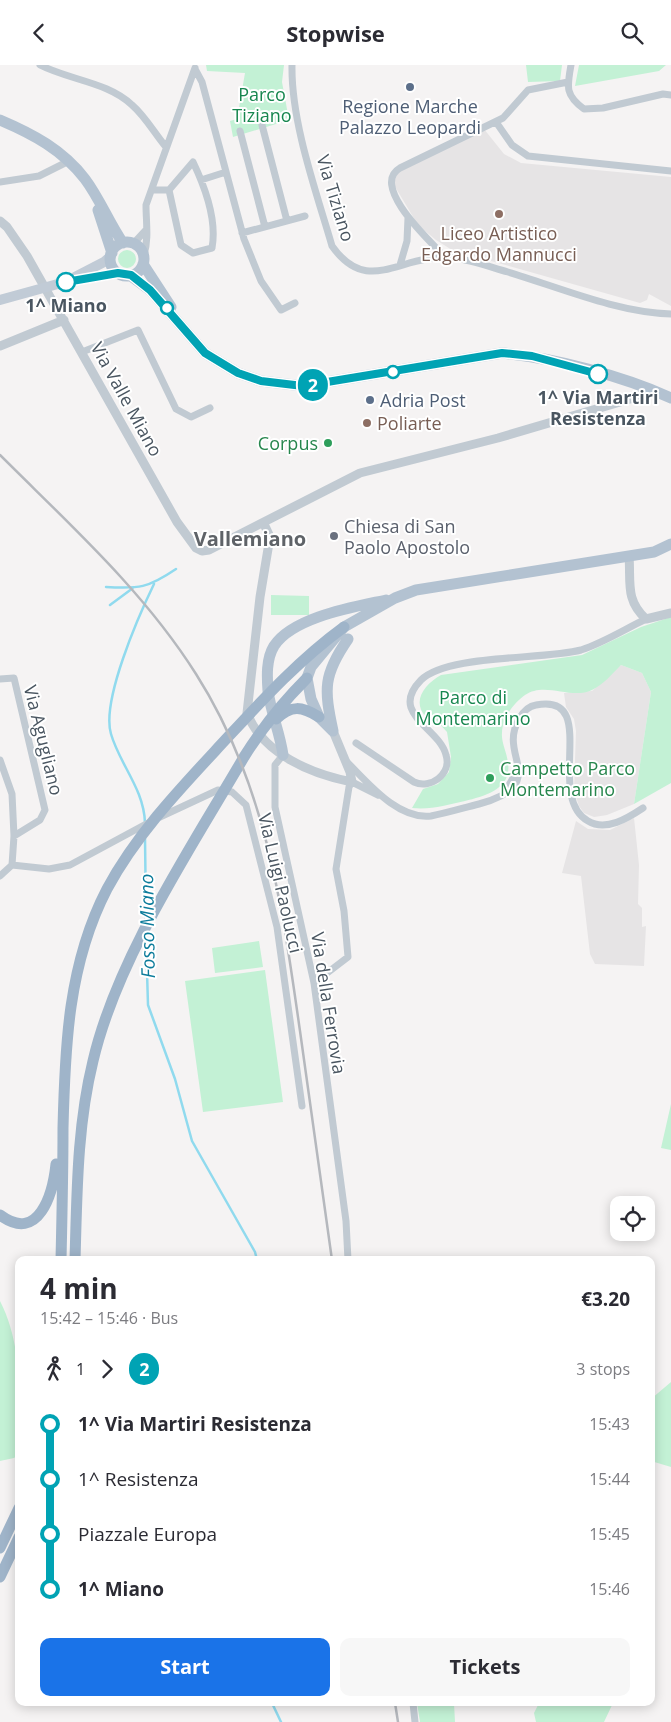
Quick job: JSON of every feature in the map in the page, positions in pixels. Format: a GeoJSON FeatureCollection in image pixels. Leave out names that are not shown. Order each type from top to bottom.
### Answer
{"type":"FeatureCollection","features":[{"type":"Feature","properties":{"kind":"highway"},"geometry":{"type":"LineString","coordinates":[[61,1256],[64,1100],[70,1002],[80,958],[107,889],[143,833],[280,681],[307,656],[344,627]]}},
{"type":"Feature","properties":{"kind":"highway"},"geometry":{"type":"LineString","coordinates":[[75,1256],[77,1173],[81,1129],[93,1061],[112,1002],[156,911],[259,733],[307,677]]}},
{"type":"Feature","properties":{"kind":"highway"},"geometry":{"type":"LineString","coordinates":[[284,706],[301,707],[319,717]]}},
{"type":"Feature","properties":{"kind":"highway"},"geometry":{"type":"LineString","coordinates":[[0,1215],[13,1222],[26,1223],[37,1218],[48,1201],[54,1183],[64,1100]]}},
{"type":"Feature","properties":{"kind":"highway"},"geometry":{"type":"LineString","coordinates":[[0,1548],[15,1516]]}},
{"type":"Feature","properties":{"kind":"highway"},"geometry":{"type":"LineString","coordinates":[[0,1577],[15,1545]]}},
{"type":"Feature","properties":{"kind":"main road"},"geometry":{"type":"LineString","coordinates":[[0,120],[41,138],[69,161],[86,181],[118,246],[112,266],[118,273]]}},
{"type":"Feature","properties":{"kind":"main road"},"geometry":{"type":"LineString","coordinates":[[118,246],[139,248],[153,286],[192,339],[210,357],[238,373],[261,381],[303,386],[502,353],[532,356],[567,364],[671,398]]}},
{"type":"Feature","properties":{"kind":"main road"},"geometry":{"type":"LineString","coordinates":[[98,271],[118,246]]}},
{"type":"Feature","properties":{"kind":"main road"},"geometry":{"type":"LineString","coordinates":[[131,275],[139,271],[143,260]]}},
{"type":"Feature","properties":{"kind":"main road"},"geometry":{"type":"LineString","coordinates":[[0,300],[98,271],[131,275],[153,286]]}},
{"type":"Feature","properties":{"kind":"main road"},"geometry":{"type":"LineString","coordinates":[[282,755],[268,689],[268,661],[275,644],[292,630],[315,619],[435,585],[630,557],[654,552],[671,544]]}},
{"type":"Feature","properties":{"kind":"main road"},"geometry":{"type":"LineString","coordinates":[[333,731],[319,717],[311,699],[307,677],[311,667],[344,627],[367,616],[394,598]]}},
{"type":"Feature","properties":{"kind":"main road"},"geometry":{"type":"LineString","coordinates":[[333,731],[326,686],[333,661],[367,616]]}},
{"type":"Feature","properties":{"kind":"main road"},"geometry":{"type":"LineString","coordinates":[[307,677],[348,639]]}},
{"type":"Feature","properties":{"kind":"street"},"geometry":{"type":"LineString","coordinates":[[40,65],[55,73],[118,95],[132,105],[166,147]]}},
{"type":"Feature","properties":{"kind":"street","name":"Via Tiziano"},"geometry":{"type":"LineString","coordinates":[[292,65],[292,87],[296,111],[332,246],[341,260],[362,272],[375,272],[433,257],[445,257],[480,263],[628,309],[671,313]]}},
{"type":"Feature","properties":{"kind":"street"},"geometry":{"type":"LineString","coordinates":[[571,65],[568,82],[571,100],[584,109],[593,110],[663,94],[671,95]]}},
{"type":"Feature","properties":{"kind":"street"},"geometry":{"type":"LineString","coordinates":[[143,260],[148,242],[146,205],[153,190],[166,147],[195,67]]}},
{"type":"Feature","properties":{"kind":"street"},"geometry":{"type":"LineString","coordinates":[[195,67],[202,82],[242,233],[261,281],[280,310],[295,303]]}},
{"type":"Feature","properties":{"kind":"street"},"geometry":{"type":"LineString","coordinates":[[445,257],[408,218],[392,189],[391,178],[400,168],[496,122],[507,115],[520,97],[528,91],[568,82]]}},
{"type":"Feature","properties":{"kind":"street"},"geometry":{"type":"LineString","coordinates":[[496,122],[512,145],[528,156],[671,171]]}},
{"type":"Feature","properties":{"kind":"street"},"geometry":{"type":"LineString","coordinates":[[262,125],[287,221]]}},
{"type":"Feature","properties":{"kind":"street"},"geometry":{"type":"LineString","coordinates":[[240,131],[265,227]]}},
{"type":"Feature","properties":{"kind":"street"},"geometry":{"type":"LineString","coordinates":[[0,182],[39,176],[69,161]]}},
{"type":"Feature","properties":{"kind":"street"},"geometry":{"type":"LineString","coordinates":[[153,190],[169,190],[194,162],[202,180],[214,235],[212,248],[194,253],[181,245],[169,190]]}},
{"type":"Feature","properties":{"kind":"street"},"geometry":{"type":"LineString","coordinates":[[202,180],[226,172]]}},
{"type":"Feature","properties":{"kind":"street"},"geometry":{"type":"LineString","coordinates":[[242,233],[304,216]]}},
{"type":"Feature","properties":{"kind":"street"},"geometry":{"type":"LineString","coordinates":[[400,265],[407,241],[408,218]]}},
{"type":"Feature","properties":{"kind":"street","name":"Via Valle Miano"},"geometry":{"type":"LineString","coordinates":[[0,221],[7,227],[23,249],[177,522],[196,548],[202,551],[209,550],[264,524]]}},
{"type":"Feature","properties":{"kind":"street"},"geometry":{"type":"LineString","coordinates":[[118,246],[146,229]]}},
{"type":"Feature","properties":{"kind":"street"},"geometry":{"type":"LineString","coordinates":[[0,346],[64,320]]}},
{"type":"Feature","properties":{"kind":"street"},"geometry":{"type":"LineString","coordinates":[[82,352],[138,330],[176,409],[191,417],[210,408]]}},
{"type":"Feature","properties":{"kind":"street"},"geometry":{"type":"LineString","coordinates":[[644,808],[629,817],[605,826],[590,823],[579,816],[571,801],[568,786],[570,725],[564,712],[556,706],[534,705],[523,711],[512,736],[518,771],[518,779],[514,787],[484,803],[430,816],[403,810],[387,799],[352,782],[302,767],[282,755],[255,729],[248,713],[259,606],[270,537],[264,524],[360,473],[498,438],[637,397],[651,390]]}},
{"type":"Feature","properties":{"kind":"street"},"geometry":{"type":"LineString","coordinates":[[630,557],[630,597],[637,610],[646,619]]}},
{"type":"Feature","properties":{"kind":"street"},"geometry":{"type":"LineString","coordinates":[[356,743],[414,782],[420,785],[429,784],[444,773],[447,764],[443,748],[419,722],[411,705],[412,691],[424,677],[449,666],[581,650],[646,619],[671,613]]}},
{"type":"Feature","properties":{"kind":"street","name":"Via Agugliano"},"geometry":{"type":"LineString","coordinates":[[0,679],[14,678],[45,810],[40,820],[14,836]]}},
{"type":"Feature","properties":{"kind":"street"},"geometry":{"type":"LineString","coordinates":[[314,983],[348,957],[344,911],[336,869],[352,782],[333,731]]}},
{"type":"Feature","properties":{"kind":"street","name":"Via della Ferrovia"},"geometry":{"type":"LineString","coordinates":[[282,755],[275,765],[275,807],[314,983],[346,1221],[348,1256]]}},
{"type":"Feature","properties":{"kind":"street"},"geometry":{"type":"LineString","coordinates":[[345,759],[387,799]]}},
{"type":"Feature","properties":{"kind":"street"},"geometry":{"type":"LineString","coordinates":[[0,760],[12,794],[14,836],[12,865],[0,876]]}},
{"type":"Feature","properties":{"kind":"street","name":"Via Luigi Paolucci"},"geometry":{"type":"LineString","coordinates":[[12,865],[38,869],[60,868],[81,860],[159,817],[218,790],[232,792],[246,805],[277,927],[302,1106]]}},
{"type":"Feature","properties":{"kind":"street"},"geometry":{"type":"LineString","coordinates":[[413,1706],[415,1722]]}},
{"type":"Feature","properties":{"kind":"shaded area","name":"Liceo Artistico Edgardo Mannucci"},"geometry":{"type":"Polygon","coordinates":[[[484,129],[504,154],[521,163],[671,177],[671,306],[649,294],[647,300],[640,303],[452,250],[418,225],[394,185],[397,169],[484,129]]]}},
{"type":"Feature","properties":{"kind":"shaded area"},"geometry":{"type":"Polygon","coordinates":[[[621,665],[642,673],[651,692],[634,804],[607,815],[594,817],[584,813],[579,806],[574,791],[576,731],[574,719],[566,707],[564,693],[592,691],[621,665]]]}},
{"type":"Feature","properties":{"kind":"shaded area"},"geometry":{"type":"Polygon","coordinates":[[[634,818],[639,865],[638,904],[642,908],[642,927],[646,926],[644,966],[595,964],[590,954],[581,876],[562,873],[576,821],[588,829],[610,830],[634,818]]]}},
{"type":"Feature","properties":{"kind":"green space","name":"Parco Tiziano"},"geometry":{"type":"Polygon","coordinates":[[[206,65],[284,65],[282,82],[289,120],[233,137],[230,121],[237,119],[245,73],[207,71],[206,65]]]}},
{"type":"Feature","properties":{"kind":"green space"},"geometry":{"type":"Polygon","coordinates":[[[526,65],[562,65],[560,81],[528,82],[526,65]]]}},
{"type":"Feature","properties":{"kind":"green space"},"geometry":{"type":"Polygon","coordinates":[[[579,65],[666,65],[659,71],[575,86],[579,65]]]}},
{"type":"Feature","properties":{"kind":"green space"},"geometry":{"type":"Polygon","coordinates":[[[127,250],[133,253],[136,259],[133,265],[127,268],[121,265],[118,259],[121,253],[127,250]]]}},
{"type":"Feature","properties":{"kind":"green space"},"geometry":{"type":"Polygon","coordinates":[[[271,595],[309,596],[309,615],[271,615],[271,595]]]}},
{"type":"Feature","properties":{"kind":"green space","name":"Parco di Montemarino"},"geometry":{"type":"Polygon","coordinates":[[[671,617],[671,783],[634,804],[651,692],[642,673],[621,665],[604,682],[584,693],[549,690],[533,691],[517,702],[509,711],[504,722],[502,740],[508,772],[506,779],[496,790],[481,797],[465,801],[426,808],[412,808],[423,789],[438,784],[449,772],[451,757],[447,732],[433,717],[426,717],[420,705],[422,693],[435,679],[441,675],[582,655],[641,627],[671,617]]]}},
{"type":"Feature","properties":{"kind":"green space"},"geometry":{"type":"Polygon","coordinates":[[[259,941],[263,967],[215,973],[212,948],[259,941]]]}},
{"type":"Feature","properties":{"kind":"green space"},"geometry":{"type":"Polygon","coordinates":[[[265,970],[283,1102],[203,1112],[185,981],[265,970]]]}},
{"type":"Feature","properties":{"kind":"green space"},"geometry":{"type":"Polygon","coordinates":[[[671,1104],[671,1150],[661,1148],[671,1104]]]}},
{"type":"Feature","properties":{"kind":"green space"},"geometry":{"type":"Polygon","coordinates":[[[0,1301],[8,1319],[15,1346],[15,1457],[0,1461],[0,1301]]]}},
{"type":"Feature","properties":{"kind":"green space"},"geometry":{"type":"Polygon","coordinates":[[[671,1382],[671,1467],[655,1462],[655,1396],[671,1382]]]}},
{"type":"Feature","properties":{"kind":"green space"},"geometry":{"type":"Polygon","coordinates":[[[417,1706],[454,1706],[455,1722],[420,1722],[417,1706]]]}},
{"type":"Feature","properties":{"kind":"green space"},"geometry":{"type":"Polygon","coordinates":[[[538,1706],[612,1706],[604,1722],[536,1722],[534,1713],[538,1706]]]}},
{"type":"Feature","properties":{"kind":"waterway"},"geometry":{"type":"LineString","coordinates":[[106,587],[127,588],[143,586],[158,580],[176,569]]}},
{"type":"Feature","properties":{"kind":"waterway","name":"Fosso Miano"},"geometry":{"type":"LineString","coordinates":[[145,823],[141,799],[115,745],[109,719],[111,701],[123,658],[154,584]]}},
{"type":"Feature","properties":{"kind":"waterway"},"geometry":{"type":"LineString","coordinates":[[110,605],[133,588]]}},
{"type":"Feature","properties":{"kind":"waterway","name":"Fosso Miano"},"geometry":{"type":"LineString","coordinates":[[145,838],[146,917]]}},
{"type":"Feature","properties":{"kind":"waterway","name":"Fosso Miano"},"geometry":{"type":"LineString","coordinates":[[146,938],[148,1005],[175,1079],[192,1141],[256,1256]]}},
{"type":"Feature","properties":{"kind":"waterway","name":"Fosso Miano"},"geometry":{"type":"LineString","coordinates":[[273,1706],[281,1722]]}},
{"type":"Feature","properties":{"kind":"railway"},"geometry":{"type":"LineString","coordinates":[[0,455],[104,559],[153,614],[196,674],[220,716],[239,758],[255,802],[278,892],[331,1256]]}},
{"type":"Feature","properties":{"kind":"railway"},"geometry":{"type":"LineString","coordinates":[[395,1706],[398,1722]]}},
{"type":"Feature","properties":{"kind":"bus line","name":"2"},"geometry":{"type":"LineString","coordinates":[[66,282],[118,273],[126,276],[131,275],[150,290],[205,353],[238,373],[261,381],[303,386],[502,353],[532,356],[598,374]]}},
{"type":"Feature","properties":{"kind":"place","name":"Regione Marche Palazzo Leopardi"},"geometry":{"type":"Point","coordinates":[410,87]}},
{"type":"Feature","properties":{"kind":"place","name":"Liceo Artistico Edgardo Mannucci"},"geometry":{"type":"Point","coordinates":[499,214]}},
{"type":"Feature","properties":{"kind":"place","name":"1^ Miano"},"geometry":{"type":"Point","coordinates":[66,282]}},
{"type":"Feature","properties":{"kind":"place","name":"1^ Via Martiri Resistenza"},"geometry":{"type":"Point","coordinates":[598,374]}},
{"type":"Feature","properties":{"kind":"place","name":"Adria Post"},"geometry":{"type":"Point","coordinates":[370,400]}},
{"type":"Feature","properties":{"kind":"place","name":"Poliarte"},"geometry":{"type":"Point","coordinates":[367,423]}},
{"type":"Feature","properties":{"kind":"place","name":"Corpus"},"geometry":{"type":"Point","coordinates":[328,443]}},
{"type":"Feature","properties":{"kind":"place","name":"Chiesa di San Paolo Apostolo"},"geometry":{"type":"Point","coordinates":[334,536]}},
{"type":"Feature","properties":{"kind":"place","name":"Campetto Parco Montemarino"},"geometry":{"type":"Point","coordinates":[490,778]}},
{"type":"Feature","properties":{"kind":"district","name":"Vallemiano"},"geometry":{"type":"Point","coordinates":[250,538]}}]}
